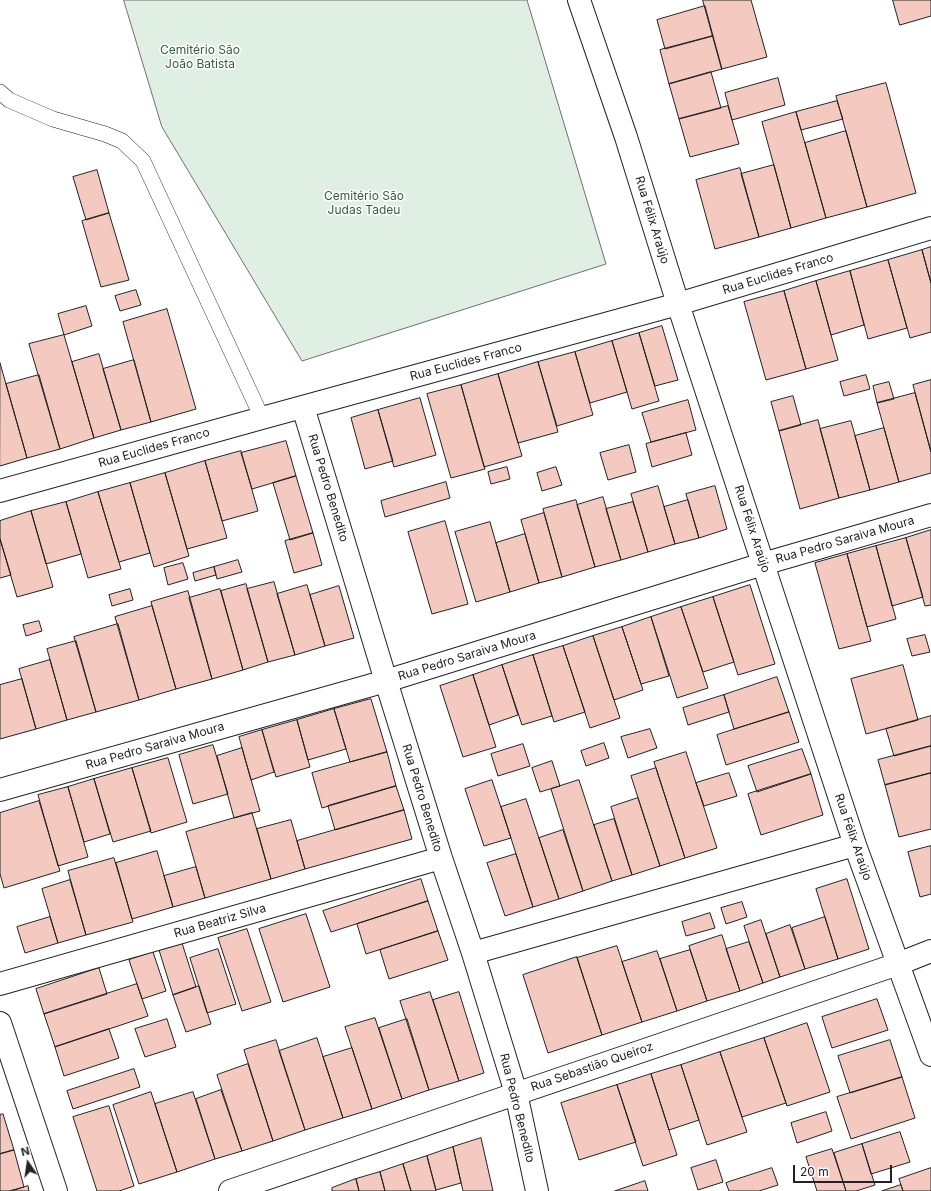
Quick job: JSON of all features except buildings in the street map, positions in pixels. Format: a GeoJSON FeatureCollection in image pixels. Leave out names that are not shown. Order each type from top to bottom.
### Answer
{"type":"FeatureCollection","features":[{"type":"Feature","properties":{"kind":"street","name":"Rua Félix Araújo"},"geometry":{"type":"LineString","coordinates":[[579,0],[626,137],[678,304],[855,844],[931,1055]]}},
{"type":"Feature","properties":{"kind":"street","name":"Rua Euclides Franco"},"geometry":{"type":"LineString","coordinates":[[0,491],[303,406],[678,304],[931,228]]}},
{"type":"Feature","properties":{"kind":"street","name":"Rua Pedro Benedito"},"geometry":{"type":"LineString","coordinates":[[303,406],[440,858],[473,953],[516,1093],[537,1191]]}},
{"type":"Feature","properties":{"kind":"street","name":"Rua Pedro Saraiva Moura"},"geometry":{"type":"LineString","coordinates":[[0,790],[386,681],[763,564],[931,515]]}},
{"type":"Feature","properties":{"kind":"street"},"geometry":{"type":"LineString","coordinates":[[473,953],[855,844]]}},
{"type":"Feature","properties":{"kind":"street","name":"Rua Beatriz Silva"},"geometry":{"type":"LineString","coordinates":[[0,984],[440,858]]}},
{"type":"Feature","properties":{"kind":"street","name":"Rua Sebastião Queiroz"},"geometry":{"type":"LineString","coordinates":[[230,1191],[898,964],[931,951]]}},
{"type":"Feature","properties":{"kind":"street"},"geometry":{"type":"LineString","coordinates":[[2,1036],[56,1191]]}},
{"type":"Feature","properties":{"kind":"lane"},"geometry":{"type":"LineString","coordinates":[[0,92],[9,100],[53,119],[104,134],[122,141],[143,161],[262,418]]}},
{"type":"Feature","properties":{"kind":"green space","name":"Cemitério São Judas Tadeu"},"geometry":{"type":"Polygon","coordinates":[[[124,0],[527,0],[606,264],[302,361],[162,127],[124,0]]]}},
{"type":"Feature","properties":{"kind":"park label","name":"Cemitério São João Batista"},"geometry":{"type":"Point","coordinates":[200,57]}}]}
